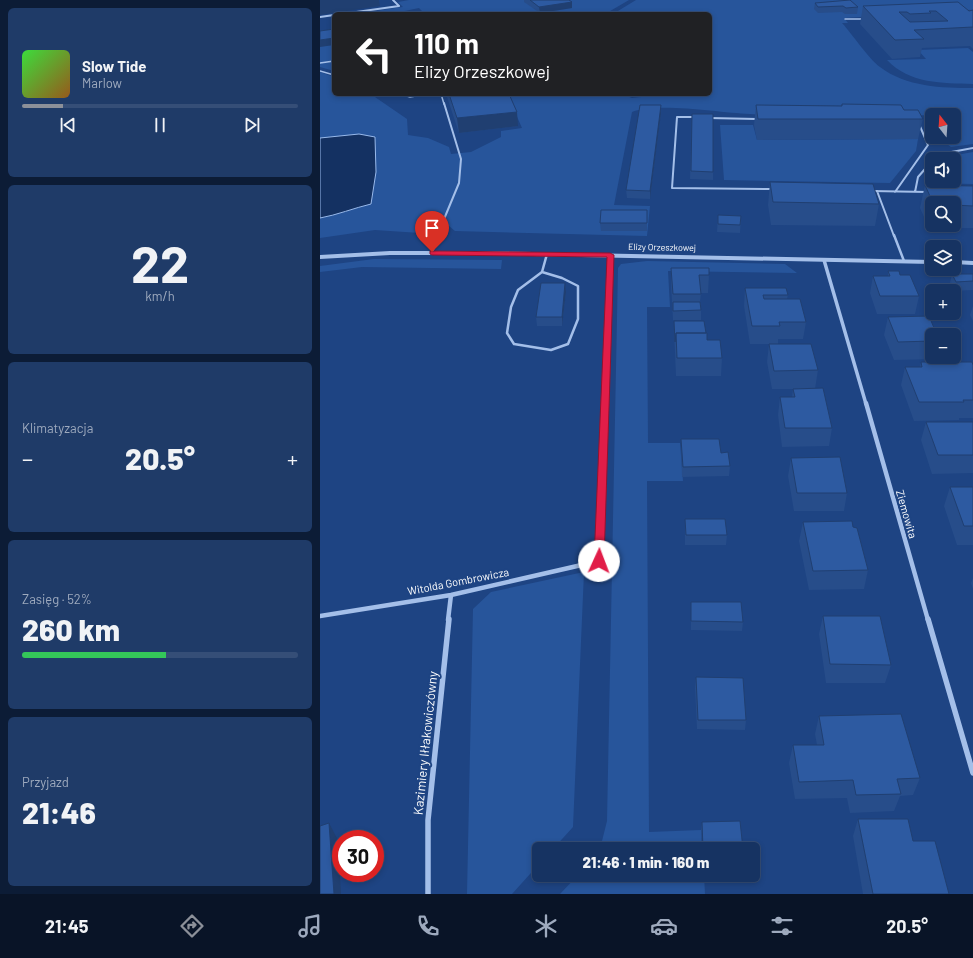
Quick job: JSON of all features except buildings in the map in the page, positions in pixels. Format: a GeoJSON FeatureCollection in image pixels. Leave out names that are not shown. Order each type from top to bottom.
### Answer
{"type":"FeatureCollection","features":[{"type":"Feature","properties":{"kind":"street"},"geometry":{"type":"LineString","coordinates":[[356,12],[399,6],[393,0]]}},
{"type":"Feature","properties":{"kind":"street"},"geometry":{"type":"LineString","coordinates":[[320,17],[332,15]]}},
{"type":"Feature","properties":{"kind":"street","name":"Elizy Orzeszkowej"},"geometry":{"type":"LineString","coordinates":[[320,257],[432,252],[925,262]]}},
{"type":"Feature","properties":{"kind":"street","name":"Witolda Gombrowicza"},"geometry":{"type":"LineString","coordinates":[[320,616],[451,595],[599,561],[610,255]]}},
{"type":"Feature","properties":{"kind":"street","name":"Ziemowita"},"geometry":{"type":"LineString","coordinates":[[824,260],[973,773]]}},
{"type":"Feature","properties":{"kind":"street"},"geometry":{"type":"LineString","coordinates":[[961,262],[973,263]]}},
{"type":"Feature","properties":{"kind":"street","name":"Kazimiery Iłłakowiczówny"},"geometry":{"type":"LineString","coordinates":[[428,894],[428,820],[451,595]]}},
{"type":"Feature","properties":{"kind":"lane"},"geometry":{"type":"LineString","coordinates":[[845,20],[866,18]]}},
{"type":"Feature","properties":{"kind":"lane"},"geometry":{"type":"LineString","coordinates":[[320,63],[332,61]]}},
{"type":"Feature","properties":{"kind":"lane"},"geometry":{"type":"LineString","coordinates":[[320,71],[332,74]]}},
{"type":"Feature","properties":{"kind":"lane"},"geometry":{"type":"LineString","coordinates":[[432,252],[440,226],[459,183],[461,159],[441,96]]}},
{"type":"Feature","properties":{"kind":"lane"},"geometry":{"type":"LineString","coordinates":[[700,118],[677,117],[672,188],[778,190]]}},
{"type":"Feature","properties":{"kind":"lane"},"geometry":{"type":"LineString","coordinates":[[708,118],[763,119]]}},
{"type":"Feature","properties":{"kind":"lane"},"geometry":{"type":"LineString","coordinates":[[895,192],[928,145],[918,122]]}},
{"type":"Feature","properties":{"kind":"lane"},"geometry":{"type":"LineString","coordinates":[[951,152],[973,148]]}},
{"type":"Feature","properties":{"kind":"lane"},"geometry":{"type":"LineString","coordinates":[[915,192],[918,177],[925,169]]}},
{"type":"Feature","properties":{"kind":"lane"},"geometry":{"type":"LineString","coordinates":[[869,191],[929,192]]}},
{"type":"Feature","properties":{"kind":"lane"},"geometry":{"type":"LineString","coordinates":[[877,191],[904,261]]}},
{"type":"Feature","properties":{"kind":"lane"},"geometry":{"type":"LineString","coordinates":[[542,272],[562,278],[578,286],[578,319],[568,344],[550,350],[514,344],[507,333],[511,307],[518,290],[542,272],[546,254]]}},
{"type":"Feature","properties":{"kind":"shaded area"},"geometry":{"type":"Polygon","coordinates":[[[409,0],[629,0],[608,12],[423,12],[419,8],[400,12],[367,12],[403,7],[398,2],[409,0]]]}},
{"type":"Feature","properties":{"kind":"shaded area"},"geometry":{"type":"Polygon","coordinates":[[[636,0],[973,0],[973,10],[844,18],[848,23],[842,23],[875,63],[890,74],[901,79],[925,85],[949,88],[973,88],[973,144],[951,147],[947,144],[961,144],[961,108],[925,108],[925,115],[852,116],[776,115],[673,108],[644,109],[632,112],[614,205],[650,206],[647,236],[455,231],[449,226],[432,226],[420,233],[375,230],[320,238],[320,72],[332,76],[332,96],[373,96],[407,119],[408,135],[428,138],[449,147],[451,154],[471,152],[501,137],[501,131],[522,128],[508,96],[626,96],[632,98],[641,97],[638,96],[712,96],[712,12],[616,12],[636,0]]]}},
{"type":"Feature","properties":{"kind":"shaded area"},"geometry":{"type":"Polygon","coordinates":[[[332,29],[332,70],[320,67],[320,31],[332,29]]]}},
{"type":"Feature","properties":{"kind":"shaded area"},"geometry":{"type":"Polygon","coordinates":[[[968,48],[973,52],[973,84],[927,81],[916,78],[896,68],[887,60],[926,59],[918,50],[968,48]]]}},
{"type":"Feature","properties":{"kind":"shaded area"},"geometry":{"type":"Polygon","coordinates":[[[720,125],[753,125],[757,140],[918,139],[916,151],[890,183],[724,180],[720,125]]]}},
{"type":"Feature","properties":{"kind":"shaded area"},"geometry":{"type":"Polygon","coordinates":[[[359,134],[375,137],[376,172],[371,204],[320,218],[320,138],[359,134]]]}},
{"type":"Feature","properties":{"kind":"shaded area"},"geometry":{"type":"Polygon","coordinates":[[[973,152],[973,184],[961,184],[961,154],[973,152]]]}},
{"type":"Feature","properties":{"kind":"shaded area"},"geometry":{"type":"Polygon","coordinates":[[[374,259],[502,260],[501,269],[362,267],[320,272],[320,266],[374,259]]]}},
{"type":"Feature","properties":{"kind":"shaded area"},"geometry":{"type":"Polygon","coordinates":[[[647,261],[785,264],[797,273],[668,271],[670,307],[647,307],[648,443],[680,443],[683,481],[647,481],[649,832],[701,830],[702,842],[602,842],[607,821],[618,268],[621,264],[647,261]]]}},
{"type":"Feature","properties":{"kind":"shaded area"},"geometry":{"type":"Polygon","coordinates":[[[584,572],[573,827],[559,842],[532,842],[532,872],[512,894],[467,894],[473,609],[491,592],[584,572]]]}},
{"type":"Feature","properties":{"kind":"shaded area"},"geometry":{"type":"Polygon","coordinates":[[[571,882],[704,882],[705,894],[560,894],[571,882]]]}},
{"type":"Feature","properties":{"kind":"route"},"geometry":{"type":"LineString","coordinates":[[432,252],[610,255],[611,265],[599,561]]}}]}
